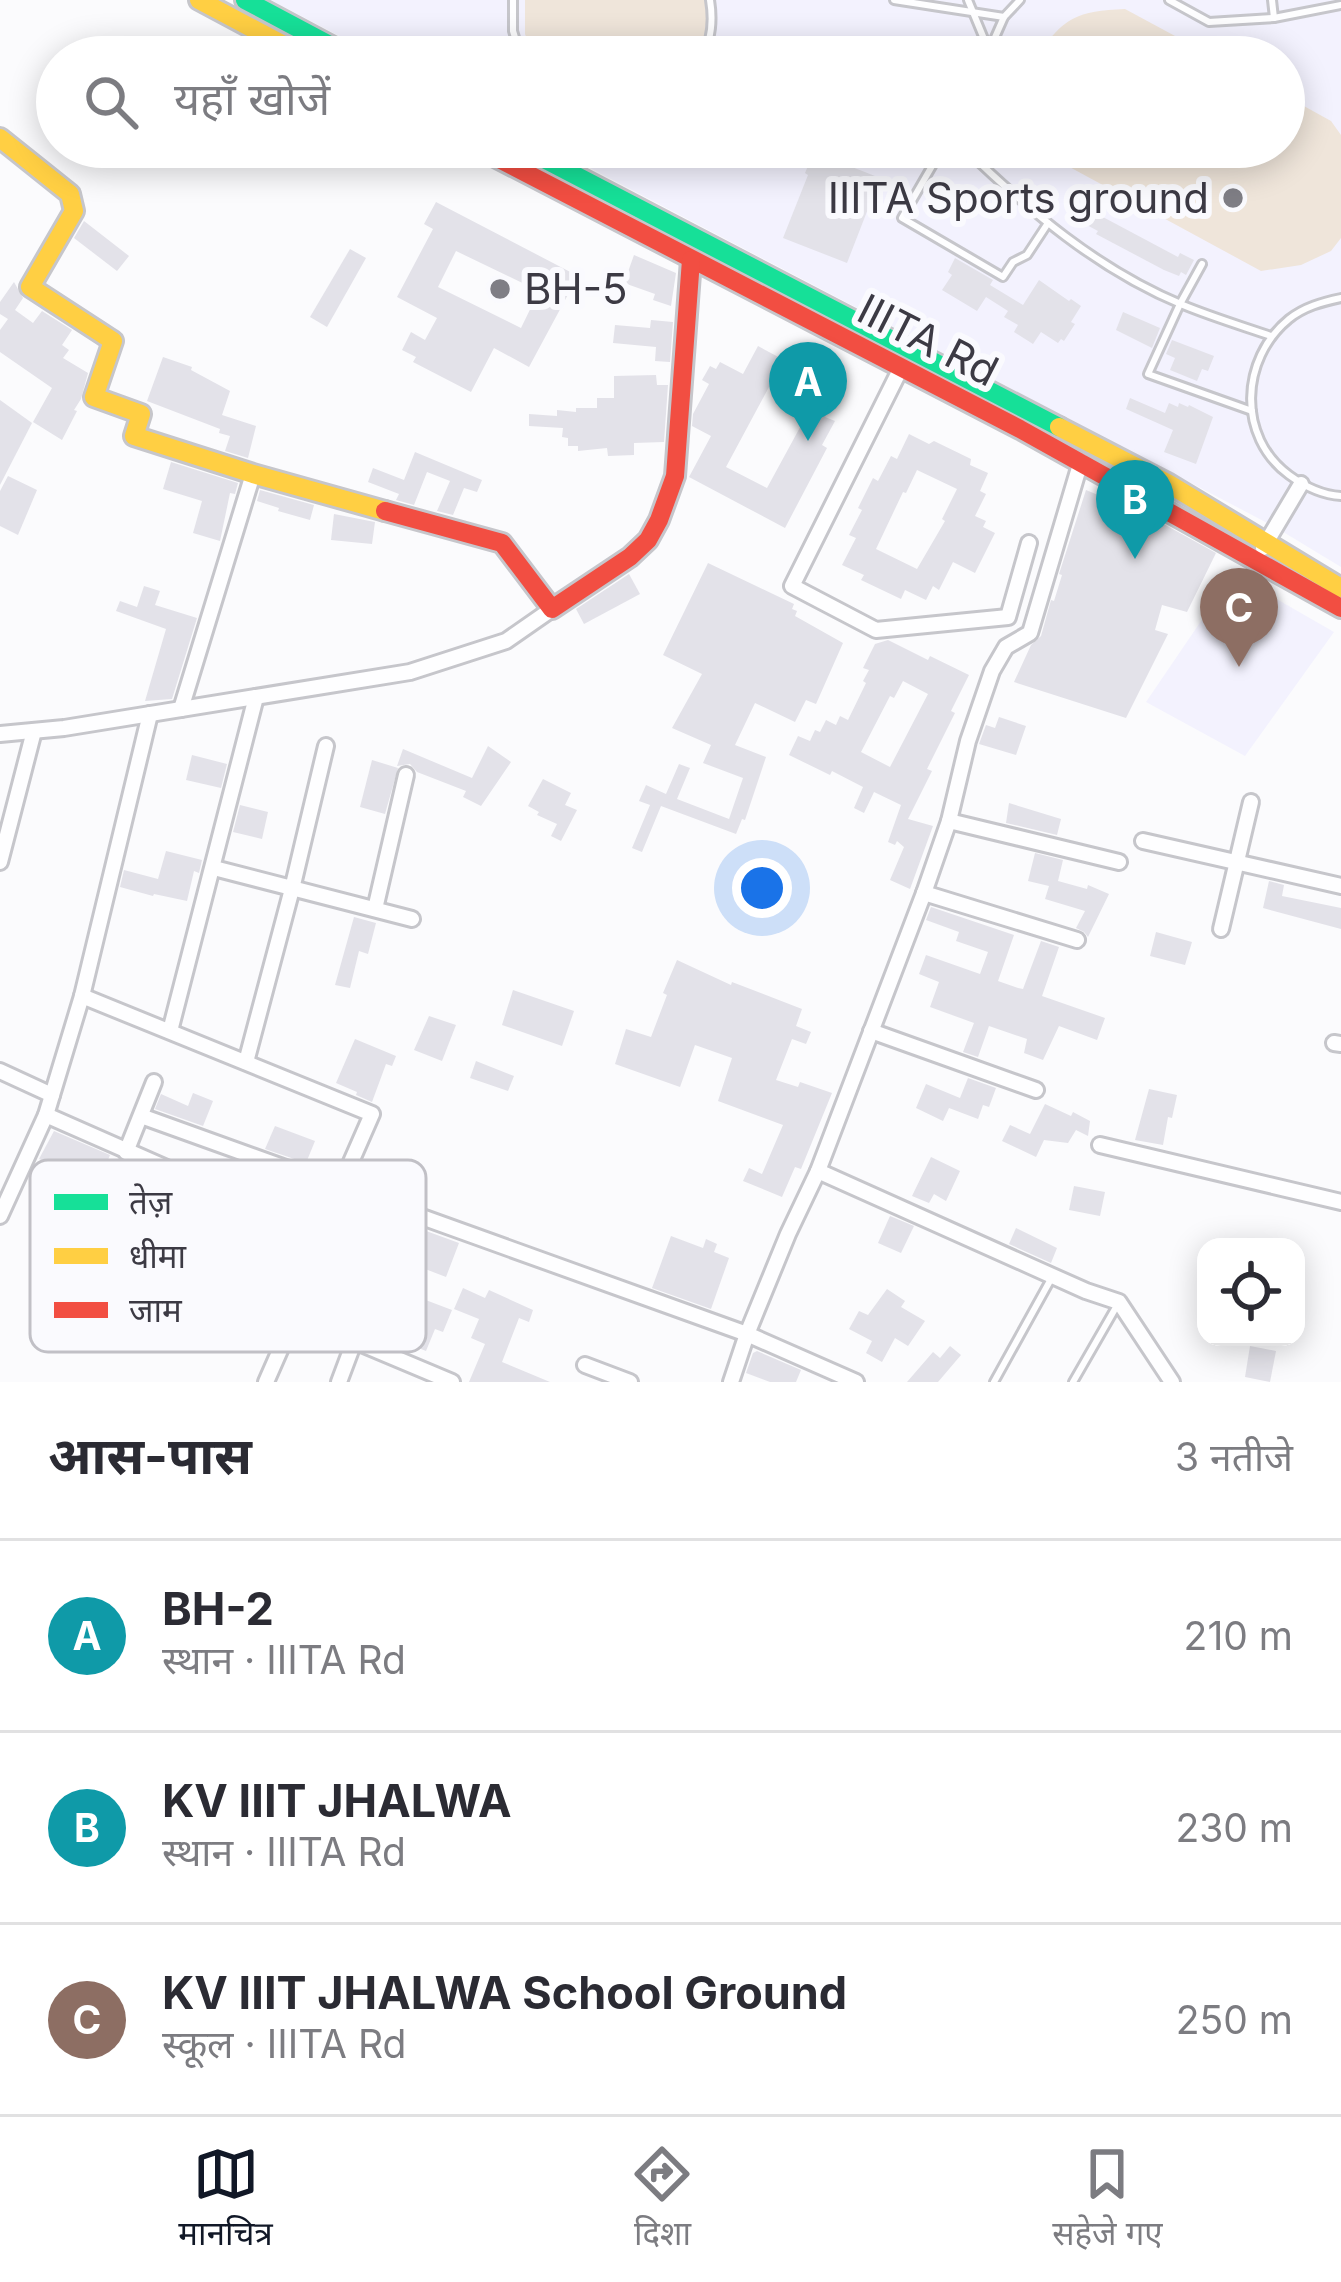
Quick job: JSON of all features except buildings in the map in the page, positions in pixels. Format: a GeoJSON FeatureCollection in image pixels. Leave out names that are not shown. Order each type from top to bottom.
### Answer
{"type":"FeatureCollection","features":[{"type":"Feature","properties":{"kind":"main road"},"geometry":{"type":"LineString","coordinates":[[199,0],[267,36]]}},
{"type":"Feature","properties":{"kind":"main road"},"geometry":{"type":"LineString","coordinates":[[245,0],[313,36]]}},
{"type":"Feature","properties":{"kind":"main road"},"geometry":{"type":"LineString","coordinates":[[2,145],[70,194],[74,211],[30,287],[113,341],[94,397],[141,414],[134,436],[502,544],[552,609],[630,557],[648,540],[659,520],[675,476],[695,261],[709,245]]}},
{"type":"Feature","properties":{"kind":"main road","name":"IIITA Rd"},"geometry":{"type":"LineString","coordinates":[[516,168],[695,261],[907,358]]}},
{"type":"Feature","properties":{"kind":"main road","name":"IIITA Rd"},"geometry":{"type":"LineString","coordinates":[[566,168],[1261,550],[1341,588]]}},
{"type":"Feature","properties":{"kind":"main road","name":"IIITA Rd"},"geometry":{"type":"LineString","coordinates":[[1261,550],[1341,608]]}},
{"type":"Feature","properties":{"kind":"street"},"geometry":{"type":"LineString","coordinates":[[528,174],[529,168]]}},
{"type":"Feature","properties":{"kind":"street"},"geometry":{"type":"LineString","coordinates":[[907,358],[792,586],[876,629],[1008,617],[1029,544]]}},
{"type":"Feature","properties":{"kind":"street"},"geometry":{"type":"LineString","coordinates":[[730,1382],[818,1171],[924,893],[992,671],[1006,647],[1030,633],[1086,452]]}},
{"type":"Feature","properties":{"kind":"street"},"geometry":{"type":"LineString","coordinates":[[181,709],[254,474]]}},
{"type":"Feature","properties":{"kind":"street"},"geometry":{"type":"LineString","coordinates":[[1261,550],[1301,484]]}},
{"type":"Feature","properties":{"kind":"street"},"geometry":{"type":"LineString","coordinates":[[0,734],[410,672],[506,641],[552,609]]}},
{"type":"Feature","properties":{"kind":"street"},"geometry":{"type":"LineString","coordinates":[[170,1031],[256,697]]}},
{"type":"Feature","properties":{"kind":"street"},"geometry":{"type":"LineString","coordinates":[[0,1216],[46,1115],[82,996],[149,714]]}},
{"type":"Feature","properties":{"kind":"street"},"geometry":{"type":"LineString","coordinates":[[0,862],[34,730]]}},
{"type":"Feature","properties":{"kind":"street"},"geometry":{"type":"LineString","coordinates":[[246,1061],[326,746]]}},
{"type":"Feature","properties":{"kind":"street"},"geometry":{"type":"LineString","coordinates":[[375,908],[406,775]]}},
{"type":"Feature","properties":{"kind":"street"},"geometry":{"type":"LineString","coordinates":[[1221,928],[1250,802]]}},
{"type":"Feature","properties":{"kind":"street"},"geometry":{"type":"LineString","coordinates":[[949,821],[1119,862]]}},
{"type":"Feature","properties":{"kind":"street"},"geometry":{"type":"LineString","coordinates":[[1142,841],[1341,886]]}},
{"type":"Feature","properties":{"kind":"street"},"geometry":{"type":"LineString","coordinates":[[214,868],[412,919]]}},
{"type":"Feature","properties":{"kind":"street"},"geometry":{"type":"LineString","coordinates":[[924,893],[1077,940]]}},
{"type":"Feature","properties":{"kind":"street"},"geometry":{"type":"LineString","coordinates":[[82,996],[371,1114],[353,1160]]}},
{"type":"Feature","properties":{"kind":"street"},"geometry":{"type":"LineString","coordinates":[[871,1030],[1036,1090]]}},
{"type":"Feature","properties":{"kind":"street"},"geometry":{"type":"LineString","coordinates":[[0,1071],[52,1095]]}},
{"type":"Feature","properties":{"kind":"street"},"geometry":{"type":"LineString","coordinates":[[126,1152],[154,1082]]}},
{"type":"Feature","properties":{"kind":"street"},"geometry":{"type":"LineString","coordinates":[[46,1115],[145,1160]]}},
{"type":"Feature","properties":{"kind":"street"},"geometry":{"type":"LineString","coordinates":[[141,1116],[266,1160]]}},
{"type":"Feature","properties":{"kind":"street"},"geometry":{"type":"LineString","coordinates":[[1100,1144],[1341,1202]]}},
{"type":"Feature","properties":{"kind":"street"},"geometry":{"type":"LineString","coordinates":[[818,1171],[1086,1292],[1120,1302],[1172,1382]]}},
{"type":"Feature","properties":{"kind":"street"},"geometry":{"type":"LineString","coordinates":[[426,1217],[747,1334],[856,1382]]}},
{"type":"Feature","properties":{"kind":"street"},"geometry":{"type":"LineString","coordinates":[[266,1382],[279,1352]]}},
{"type":"Feature","properties":{"kind":"street"},"geometry":{"type":"LineString","coordinates":[[339,1382],[350,1352]]}},
{"type":"Feature","properties":{"kind":"street"},"geometry":{"type":"LineString","coordinates":[[378,1352],[452,1382]]}},
{"type":"Feature","properties":{"kind":"street"},"geometry":{"type":"LineString","coordinates":[[585,1365],[630,1382]]}},
{"type":"Feature","properties":{"kind":"street"},"geometry":{"type":"LineString","coordinates":[[405,1382],[412,1366]]}},
{"type":"Feature","properties":{"kind":"lane"},"geometry":{"type":"LineString","coordinates":[[513,0],[515,36]]}},
{"type":"Feature","properties":{"kind":"lane"},"geometry":{"type":"LineString","coordinates":[[709,36],[710,0]]}},
{"type":"Feature","properties":{"kind":"lane"},"geometry":{"type":"LineString","coordinates":[[894,0],[1004,17]]}},
{"type":"Feature","properties":{"kind":"lane"},"geometry":{"type":"LineString","coordinates":[[968,0],[980,36]]}},
{"type":"Feature","properties":{"kind":"lane"},"geometry":{"type":"LineString","coordinates":[[995,36],[1020,0]]}},
{"type":"Feature","properties":{"kind":"lane"},"geometry":{"type":"LineString","coordinates":[[1169,0],[1209,22],[1274,18],[1341,4]]}},
{"type":"Feature","properties":{"kind":"lane"},"geometry":{"type":"LineString","coordinates":[[1273,0],[1274,18]]}},
{"type":"Feature","properties":{"kind":"lane"},"geometry":{"type":"LineString","coordinates":[[931,168],[902,218],[1003,277],[1013,262],[1027,255],[1048,223]]}},
{"type":"Feature","properties":{"kind":"lane"},"geometry":{"type":"LineString","coordinates":[[985,168],[1017,199],[1101,261],[1180,304],[1271,336]]}},
{"type":"Feature","properties":{"kind":"lane"},"geometry":{"type":"LineString","coordinates":[[1202,264],[1148,374],[1252,411]]}},
{"type":"Feature","properties":{"kind":"lane"},"geometry":{"type":"LineString","coordinates":[[1341,298],[1292,316],[1258,357],[1252,381],[1252,411],[1266,451],[1301,484],[1341,496]]}},
{"type":"Feature","properties":{"kind":"lane"},"geometry":{"type":"LineString","coordinates":[[994,1382],[1053,1276]]}},
{"type":"Feature","properties":{"kind":"lane"},"geometry":{"type":"LineString","coordinates":[[1073,1382],[1120,1302]]}},
{"type":"Feature","properties":{"kind":"shaded area"},"geometry":{"type":"Polygon","coordinates":[[[271,0],[1341,0],[1341,567],[1275,527],[590,168],[1305,168],[1305,36],[339,36],[271,0]]]}},
{"type":"Feature","properties":{"kind":"shaded area"},"geometry":{"type":"Polygon","coordinates":[[[525,0],[705,0],[704,36],[525,34],[525,0]]]}},
{"type":"Feature","properties":{"kind":"shaded area"},"geometry":{"type":"Polygon","coordinates":[[[1125,9],[1175,36],[1053,36],[1073,19],[1125,9]]]}},
{"type":"Feature","properties":{"kind":"shaded area","name":"IIITA Sports ground"},"geometry":{"type":"Polygon","coordinates":[[[1305,107],[1331,121],[1341,135],[1341,238],[1331,251],[1301,265],[1261,271],[1071,168],[1305,168],[1305,107]]]}},
{"type":"Feature","properties":{"kind":"shaded area"},"geometry":{"type":"Polygon","coordinates":[[[1233,574],[1334,632],[1245,756],[1146,702],[1233,574]]]}},
{"type":"Feature","properties":{"kind":"traffic: fast"},"geometry":{"type":"LineString","coordinates":[[245,0],[313,36]]}},
{"type":"Feature","properties":{"kind":"traffic: fast"},"geometry":{"type":"LineString","coordinates":[[561,168],[1059,427]]}},
{"type":"Feature","properties":{"kind":"traffic: slow"},"geometry":{"type":"LineString","coordinates":[[199,0],[267,36]]}},
{"type":"Feature","properties":{"kind":"traffic: slow"},"geometry":{"type":"LineString","coordinates":[[0,138],[36,167]]}},
{"type":"Feature","properties":{"kind":"traffic: slow"},"geometry":{"type":"LineString","coordinates":[[38,168],[70,194],[74,211],[30,287],[113,341],[94,397],[141,414],[134,436],[385,511]]}},
{"type":"Feature","properties":{"kind":"traffic: slow"},"geometry":{"type":"LineString","coordinates":[[1059,427],[1169,484],[1341,588]]}},
{"type":"Feature","properties":{"kind":"traffic: jam"},"geometry":{"type":"LineString","coordinates":[[517,168],[1020,429],[1341,608]]}},
{"type":"Feature","properties":{"kind":"traffic: jam"},"geometry":{"type":"LineString","coordinates":[[385,511],[502,543],[552,609],[630,557],[648,540],[675,476],[691,260]]}},
{"type":"Feature","properties":{"kind":"place","name":"IIITA Sports ground"},"geometry":{"type":"Point","coordinates":[1233,198]}},
{"type":"Feature","properties":{"kind":"place","name":"BH-5"},"geometry":{"type":"Point","coordinates":[500,289]}},
{"type":"Feature","properties":{"kind":"place","name":"BH-2"},"geometry":{"type":"Point","coordinates":[808,441]}},
{"type":"Feature","properties":{"kind":"place","name":"KV IIIT JHALWA"},"geometry":{"type":"Point","coordinates":[1135,559]}},
{"type":"Feature","properties":{"kind":"place","name":"KV IIIT JHALWA School Ground"},"geometry":{"type":"Point","coordinates":[1239,667]}}]}
